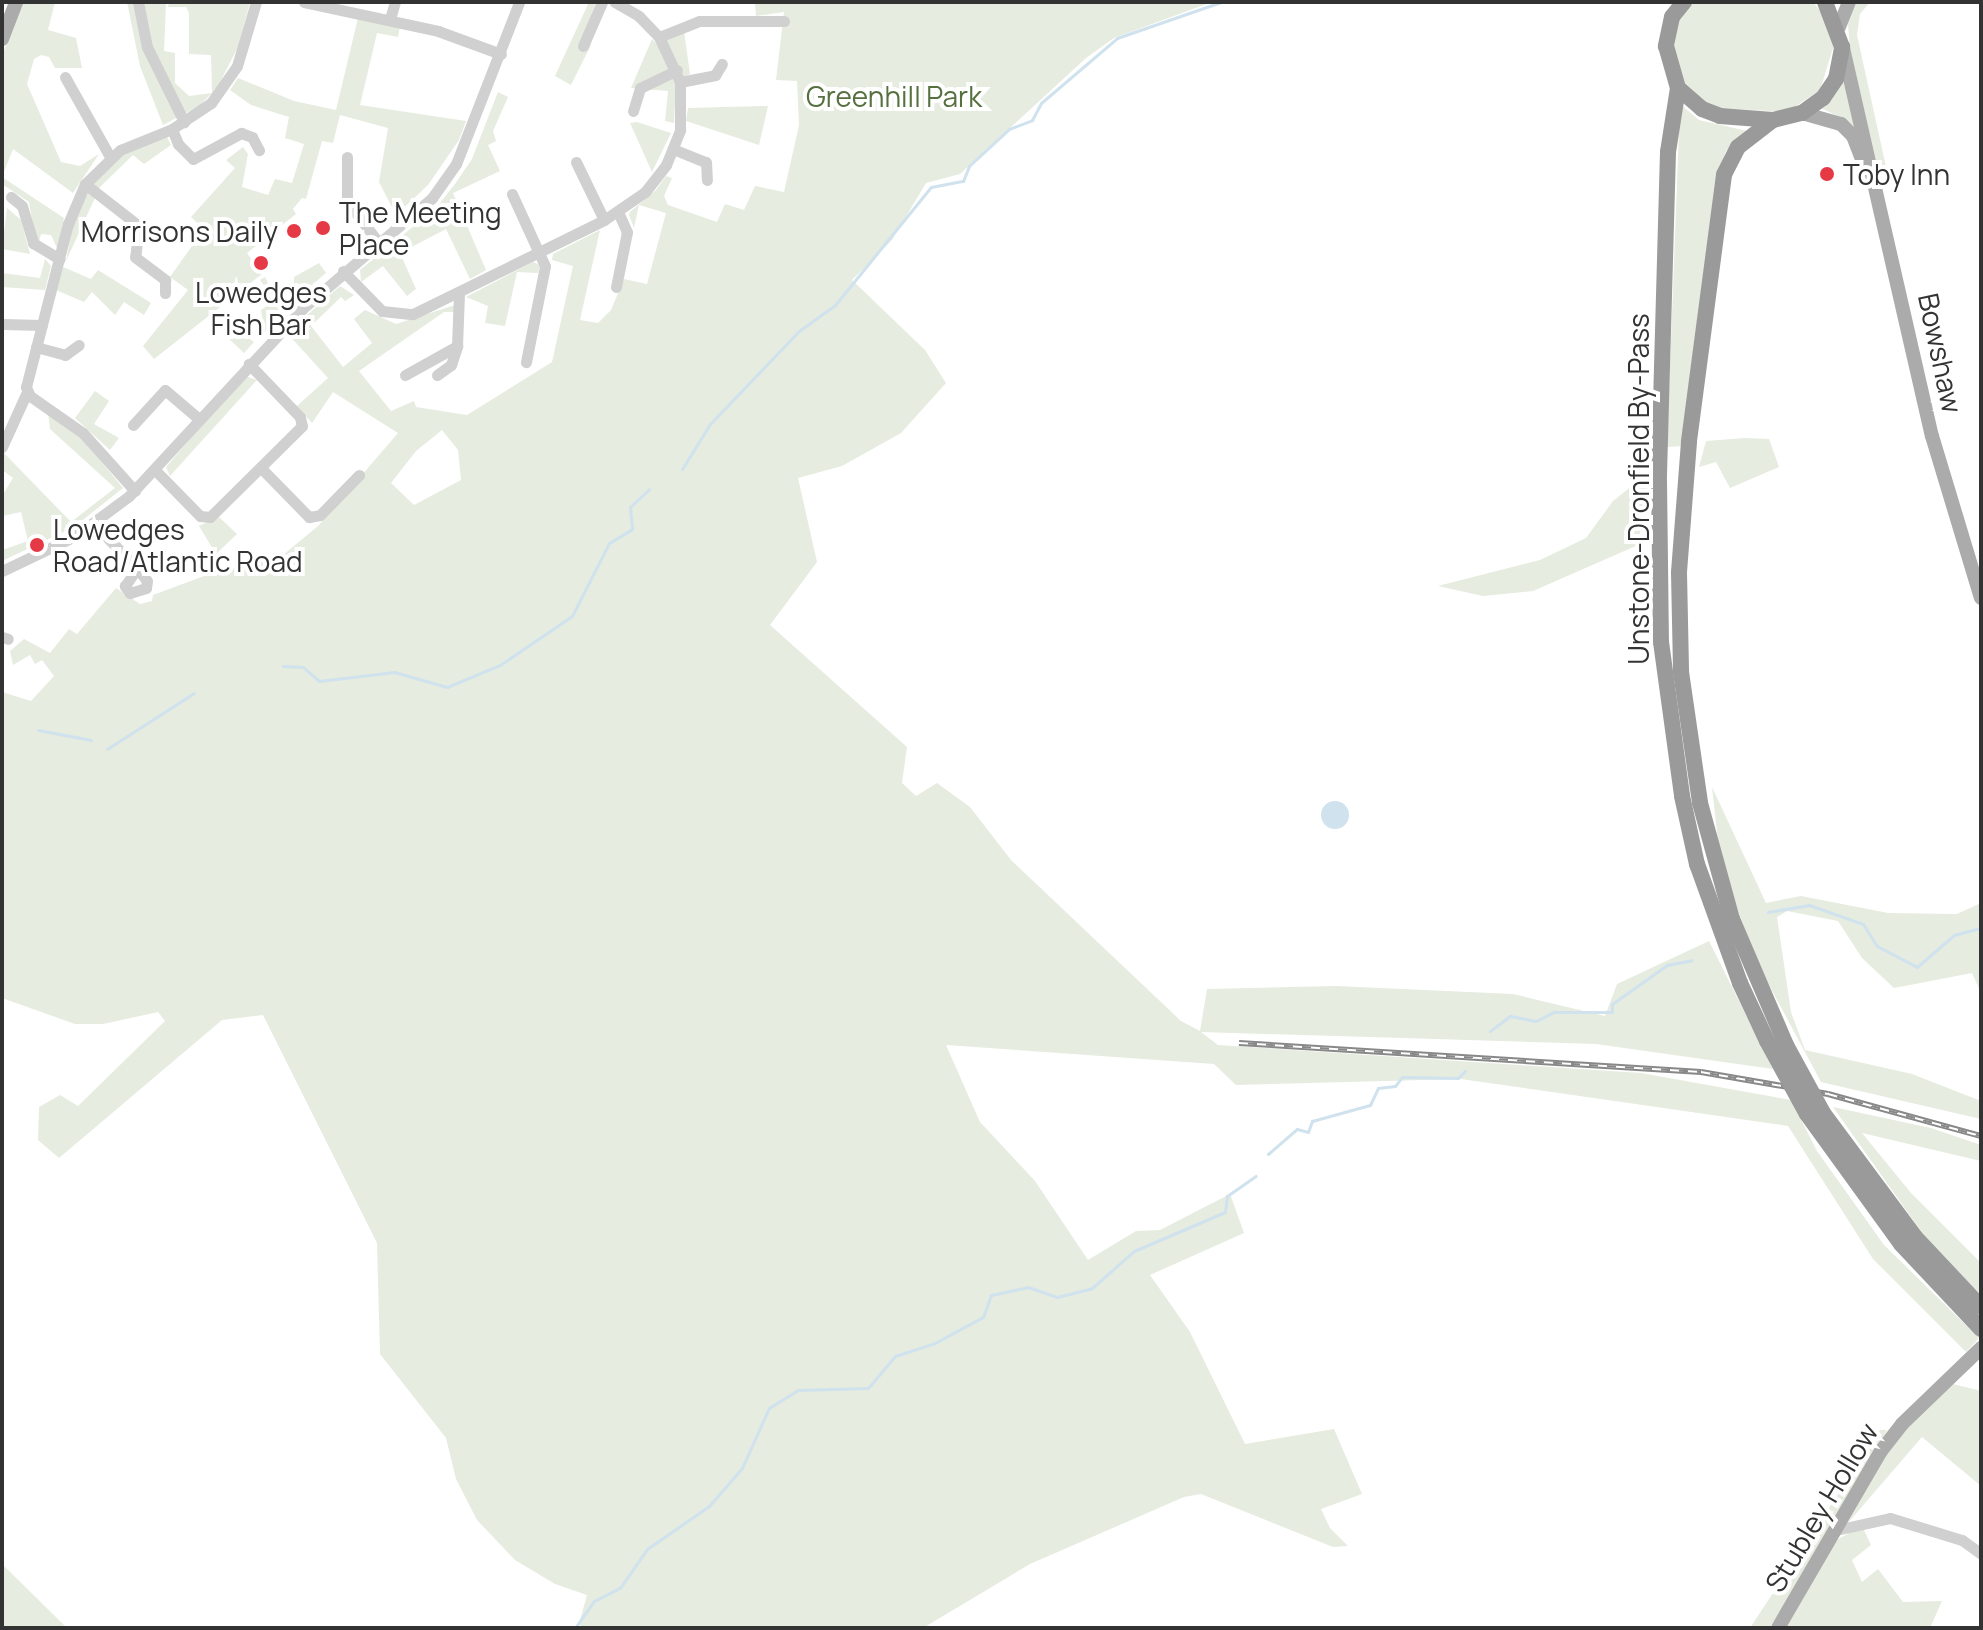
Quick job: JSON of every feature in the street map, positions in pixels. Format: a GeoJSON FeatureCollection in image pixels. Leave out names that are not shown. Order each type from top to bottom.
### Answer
{"type":"FeatureCollection","features":[{"type":"Feature","properties":{"kind":"highway"},"geometry":{"type":"LineString","coordinates":[[1678,88],[1666,46],[1674,10],[1684,2]]}},
{"type":"Feature","properties":{"kind":"highway","name":"Bowshaw"},"geometry":{"type":"LineString","coordinates":[[1678,88],[1702,109],[1720,116],[1773,120],[1802,113],[1823,98],[1836,79],[1842,47],[1839,27],[1825,2]]}},
{"type":"Feature","properties":{"kind":"highway","name":"Unstone-Dronfield By-Pass"},"geometry":{"type":"LineString","coordinates":[[1678,88],[1668,152],[1659,481],[1661,642],[1682,796],[1715,919],[1767,1041],[1901,1244],[1981,1329]]}},
{"type":"Feature","properties":{"kind":"highway","name":"Unstone-Dronfield By-Pass"},"geometry":{"type":"LineString","coordinates":[[1773,120],[1738,147],[1724,175],[1689,442],[1679,573],[1681,672],[1698,790],[1732,919],[1815,1113],[1915,1237],[1981,1307]]}},
{"type":"Feature","properties":{"kind":"main road"},"geometry":{"type":"LineString","coordinates":[[2,39],[16,2]]}},
{"type":"Feature","properties":{"kind":"main road"},"geometry":{"type":"LineString","coordinates":[[1839,27],[1849,2]]}},
{"type":"Feature","properties":{"kind":"main road","name":"Bowshaw"},"geometry":{"type":"LineString","coordinates":[[1842,47],[1932,436],[1981,598]]}},
{"type":"Feature","properties":{"kind":"main road","name":"Bowshaw"},"geometry":{"type":"LineString","coordinates":[[1802,113],[1825,116],[1853,136],[1881,210]]}},
{"type":"Feature","properties":{"kind":"main road","name":"Stubley Hollow"},"geometry":{"type":"LineString","coordinates":[[1778,1628],[1902,1424],[1981,1348]]}},
{"type":"Feature","properties":{"kind":"street"},"geometry":{"type":"LineString","coordinates":[[138,2],[147,47],[184,122]]}},
{"type":"Feature","properties":{"kind":"street"},"geometry":{"type":"LineString","coordinates":[[2,447],[27,392],[60,259],[85,184],[110,157],[172,129],[211,103],[231,79],[256,2]]}},
{"type":"Feature","properties":{"kind":"street"},"geometry":{"type":"LineString","coordinates":[[304,2],[390,19],[501,54]]}},
{"type":"Feature","properties":{"kind":"street"},"geometry":{"type":"LineString","coordinates":[[390,19],[395,2]]}},
{"type":"Feature","properties":{"kind":"street"},"geometry":{"type":"LineString","coordinates":[[2,571],[94,524],[135,491],[249,364],[343,271],[447,180],[501,54],[519,2]]}},
{"type":"Feature","properties":{"kind":"street"},"geometry":{"type":"LineString","coordinates":[[583,46],[602,2]]}},
{"type":"Feature","properties":{"kind":"street"},"geometry":{"type":"LineString","coordinates":[[343,271],[373,306],[390,315],[413,314],[604,220],[645,192],[673,149],[682,116],[678,76],[659,37],[639,16],[615,2]]}},
{"type":"Feature","properties":{"kind":"street"},"geometry":{"type":"LineString","coordinates":[[659,37],[699,21],[784,21]]}},
{"type":"Feature","properties":{"kind":"street"},"geometry":{"type":"LineString","coordinates":[[633,111],[640,88],[678,76],[715,75],[722,64]]}},
{"type":"Feature","properties":{"kind":"street"},"geometry":{"type":"LineString","coordinates":[[65,77],[110,157]]}},
{"type":"Feature","properties":{"kind":"street"},"geometry":{"type":"LineString","coordinates":[[172,129],[178,144],[193,159],[241,133],[252,137],[259,150]]}},
{"type":"Feature","properties":{"kind":"street"},"geometry":{"type":"LineString","coordinates":[[673,149],[706,162],[707,180]]}},
{"type":"Feature","properties":{"kind":"street"},"geometry":{"type":"LineString","coordinates":[[347,157],[347,201],[378,242]]}},
{"type":"Feature","properties":{"kind":"street"},"geometry":{"type":"LineString","coordinates":[[576,162],[604,220]]}},
{"type":"Feature","properties":{"kind":"street"},"geometry":{"type":"LineString","coordinates":[[85,184],[139,226],[135,257],[167,283],[165,293]]}},
{"type":"Feature","properties":{"kind":"street"},"geometry":{"type":"LineString","coordinates":[[512,194],[540,252],[544,273],[526,362]]}},
{"type":"Feature","properties":{"kind":"street"},"geometry":{"type":"LineString","coordinates":[[11,197],[22,206],[33,243],[60,259]]}},
{"type":"Feature","properties":{"kind":"street"},"geometry":{"type":"LineString","coordinates":[[616,287],[627,232],[618,212]]}},
{"type":"Feature","properties":{"kind":"street"},"geometry":{"type":"LineString","coordinates":[[437,375],[451,365],[457,346],[459,293]]}},
{"type":"Feature","properties":{"kind":"street"},"geometry":{"type":"LineString","coordinates":[[2,324],[42,325]]}},
{"type":"Feature","properties":{"kind":"street"},"geometry":{"type":"LineString","coordinates":[[36,347],[65,355],[79,345]]}},
{"type":"Feature","properties":{"kind":"street"},"geometry":{"type":"LineString","coordinates":[[405,375],[457,346]]}},
{"type":"Feature","properties":{"kind":"street"},"geometry":{"type":"LineString","coordinates":[[155,470],[205,518],[261,468],[303,421],[249,364]]}},
{"type":"Feature","properties":{"kind":"street"},"geometry":{"type":"LineString","coordinates":[[133,425],[168,387],[199,419]]}},
{"type":"Feature","properties":{"kind":"street"},"geometry":{"type":"LineString","coordinates":[[27,392],[83,433],[135,491]]}},
{"type":"Feature","properties":{"kind":"street"},"geometry":{"type":"LineString","coordinates":[[261,468],[309,517],[320,515],[359,475]]}},
{"type":"Feature","properties":{"kind":"street"},"geometry":{"type":"LineString","coordinates":[[94,524],[137,568]]}},
{"type":"Feature","properties":{"kind":"street"},"geometry":{"type":"LineString","coordinates":[[1836,1530],[1890,1518],[1962,1540],[1981,1554]]}},
{"type":"Feature","properties":{"kind":"green space"},"geometry":{"type":"Polygon","coordinates":[[[22,2],[55,2],[48,30],[76,38],[82,68],[55,68],[49,57],[41,55],[34,59],[27,84],[61,162],[80,166],[99,154],[73,193],[13,149],[2,177],[2,56],[22,2]]]}},
{"type":"Feature","properties":{"kind":"green space"},"geometry":{"type":"Polygon","coordinates":[[[127,2],[166,4],[164,51],[175,53],[175,83],[189,96],[212,93],[199,106],[163,125],[140,66],[127,2]]]}},
{"type":"Feature","properties":{"kind":"green space"},"geometry":{"type":"Polygon","coordinates":[[[169,2],[250,2],[238,47],[212,93],[211,55],[189,54],[189,13],[186,7],[168,7],[169,2]]]}},
{"type":"Feature","properties":{"kind":"green space"},"geometry":{"type":"Polygon","coordinates":[[[589,2],[596,2],[582,40],[591,45],[571,85],[555,76],[589,2]]]}},
{"type":"Feature","properties":{"kind":"green space","name":"Greenhill Park"},"geometry":{"type":"Polygon","coordinates":[[[1212,2],[1114,38],[1086,58],[960,174],[926,183],[892,240],[852,280],[925,350],[946,383],[901,433],[842,466],[798,478],[817,562],[770,625],[907,747],[902,783],[916,796],[937,783],[970,807],[1011,860],[1181,1021],[1200,1031],[1207,989],[1336,986],[1513,994],[1605,1016],[1617,984],[1709,941],[1773,1069],[1596,1044],[1201,1032],[1218,1045],[1641,1073],[1791,1100],[1817,1151],[1884,1245],[1979,1338],[1966,1352],[1873,1259],[1788,1126],[1461,1079],[1236,1085],[1214,1064],[946,1045],[980,1122],[1035,1181],[1088,1260],[1136,1231],[1160,1230],[1230,1194],[1244,1233],[1150,1275],[1190,1332],[1245,1444],[1334,1429],[1362,1494],[1321,1509],[1330,1528],[1348,1546],[1333,1547],[1201,1494],[1184,1497],[1030,1564],[923,1628],[584,1628],[579,1624],[587,1595],[555,1584],[515,1560],[477,1520],[456,1479],[446,1438],[380,1354],[377,1243],[263,1015],[222,1020],[59,1158],[38,1140],[39,1107],[60,1095],[78,1106],[165,1021],[158,1012],[103,1024],[75,1024],[2,998],[2,692],[31,701],[54,676],[42,660],[35,664],[30,655],[13,665],[10,651],[24,639],[50,653],[69,629],[77,634],[116,588],[140,604],[152,601],[153,595],[255,557],[277,560],[318,526],[398,433],[333,392],[312,423],[297,406],[328,378],[287,333],[340,286],[354,295],[345,301],[341,297],[311,326],[343,367],[372,343],[354,319],[365,310],[396,324],[455,305],[455,312],[444,312],[359,371],[391,411],[414,401],[416,407],[467,415],[552,362],[573,266],[552,260],[553,254],[600,230],[580,320],[598,323],[611,310],[624,279],[647,284],[666,213],[639,205],[634,228],[629,215],[666,176],[672,178],[664,196],[668,205],[717,222],[725,204],[744,210],[755,186],[784,192],[799,125],[797,81],[776,80],[784,12],[756,16],[755,3],[1212,2]],[[442,430],[416,451],[391,483],[414,505],[461,480],[458,450],[442,430]]]}},
{"type":"Feature","properties":{"kind":"green space"},"geometry":{"type":"Polygon","coordinates":[[[1690,2],[1813,2],[1826,18],[1834,45],[1820,90],[1787,112],[1713,108],[1681,82],[1672,58],[1680,15],[1690,2]]]}},
{"type":"Feature","properties":{"kind":"green space"},"geometry":{"type":"Polygon","coordinates":[[[1857,2],[1870,2],[1860,14],[1857,35],[1886,167],[1879,173],[1850,50],[1848,24],[1857,2]]]}},
{"type":"Feature","properties":{"kind":"green space"},"geometry":{"type":"Polygon","coordinates":[[[358,18],[400,26],[398,37],[377,33],[360,105],[466,121],[459,140],[428,185],[396,215],[379,182],[388,128],[340,115],[333,143],[322,141],[306,199],[302,198],[293,209],[296,214],[247,253],[262,274],[154,359],[143,346],[188,290],[170,277],[204,229],[191,217],[235,168],[226,160],[243,147],[248,154],[242,187],[268,195],[275,179],[292,183],[304,144],[285,138],[289,117],[251,105],[230,90],[238,78],[294,101],[336,110],[358,18]]]}},
{"type":"Feature","properties":{"kind":"green space"},"geometry":{"type":"Polygon","coordinates":[[[684,31],[690,74],[676,82],[674,123],[665,121],[668,91],[631,88],[652,39],[658,45],[684,31]]]}},
{"type":"Feature","properties":{"kind":"green space"},"geometry":{"type":"Polygon","coordinates":[[[1843,80],[1861,140],[1846,120],[1821,108],[1843,80]]]}},
{"type":"Feature","properties":{"kind":"green space"},"geometry":{"type":"Polygon","coordinates":[[[498,92],[508,97],[493,131],[496,141],[488,145],[500,171],[453,193],[486,270],[470,279],[446,229],[400,253],[416,289],[407,296],[383,266],[361,282],[360,270],[436,208],[455,184],[472,159],[498,92]]]}},
{"type":"Feature","properties":{"kind":"green space"},"geometry":{"type":"Polygon","coordinates":[[[1680,104],[1699,120],[1747,131],[1726,151],[1717,174],[1682,446],[1667,447],[1680,104]]]}},
{"type":"Feature","properties":{"kind":"green space"},"geometry":{"type":"Polygon","coordinates":[[[768,106],[759,145],[686,121],[688,108],[768,106]]]}},
{"type":"Feature","properties":{"kind":"green space"},"geometry":{"type":"Polygon","coordinates":[[[637,122],[671,133],[652,172],[630,123],[637,122]]]}},
{"type":"Feature","properties":{"kind":"green space"},"geometry":{"type":"Polygon","coordinates":[[[166,135],[171,145],[144,164],[133,155],[100,187],[66,261],[74,219],[97,176],[132,148],[166,135]]]}},
{"type":"Feature","properties":{"kind":"green space"},"geometry":{"type":"Polygon","coordinates":[[[2,177],[64,218],[58,250],[51,235],[41,234],[39,242],[35,238],[29,202],[2,184],[2,177]]]}},
{"type":"Feature","properties":{"kind":"green space"},"geometry":{"type":"Polygon","coordinates":[[[7,208],[21,220],[30,254],[2,249],[7,208]]]}},
{"type":"Feature","properties":{"kind":"green space"},"geometry":{"type":"Polygon","coordinates":[[[45,259],[51,266],[45,290],[2,287],[2,273],[40,278],[45,259]]]}},
{"type":"Feature","properties":{"kind":"green space"},"geometry":{"type":"Polygon","coordinates":[[[533,262],[540,265],[538,273],[517,272],[505,326],[485,323],[488,306],[466,297],[533,262]]]}},
{"type":"Feature","properties":{"kind":"green space"},"geometry":{"type":"Polygon","coordinates":[[[319,263],[326,273],[301,294],[294,291],[294,277],[319,263]]]}},
{"type":"Feature","properties":{"kind":"green space"},"geometry":{"type":"Polygon","coordinates":[[[63,267],[91,279],[98,270],[151,303],[144,315],[124,302],[115,315],[92,292],[84,302],[56,290],[63,267]]]}},
{"type":"Feature","properties":{"kind":"green space"},"geometry":{"type":"Polygon","coordinates":[[[265,277],[274,296],[285,295],[290,306],[259,338],[255,333],[263,323],[261,310],[275,300],[260,280],[265,277]]]}},
{"type":"Feature","properties":{"kind":"green space"},"geometry":{"type":"Polygon","coordinates":[[[227,323],[254,342],[244,353],[225,335],[227,323]]]}},
{"type":"Feature","properties":{"kind":"green space"},"geometry":{"type":"Polygon","coordinates":[[[245,376],[257,380],[170,476],[166,467],[245,376]]]}},
{"type":"Feature","properties":{"kind":"green space"},"geometry":{"type":"Polygon","coordinates":[[[95,391],[109,401],[94,424],[119,438],[110,450],[75,418],[95,391]]]}},
{"type":"Feature","properties":{"kind":"green space"},"geometry":{"type":"Polygon","coordinates":[[[48,412],[80,436],[123,488],[74,527],[2,561],[2,550],[28,541],[21,512],[2,516],[2,496],[13,478],[2,470],[4,453],[71,522],[115,488],[50,429],[48,412]]]}},
{"type":"Feature","properties":{"kind":"green space"},"geometry":{"type":"Polygon","coordinates":[[[1769,439],[1779,467],[1730,488],[1716,462],[1699,467],[1706,441],[1769,439]]]}},
{"type":"Feature","properties":{"kind":"green space"},"geometry":{"type":"Polygon","coordinates":[[[1648,482],[1638,545],[1533,591],[1483,596],[1438,586],[1540,560],[1586,538],[1613,501],[1633,485],[1648,482]]]}},
{"type":"Feature","properties":{"kind":"green space"},"geometry":{"type":"Polygon","coordinates":[[[219,517],[237,534],[216,554],[199,526],[219,517]]]}},
{"type":"Feature","properties":{"kind":"green space"},"geometry":{"type":"Polygon","coordinates":[[[1712,787],[1766,903],[1801,896],[1888,913],[1957,914],[1981,903],[1981,993],[1972,973],[1894,988],[1862,958],[1838,921],[1787,911],[1777,917],[1791,1012],[1805,1050],[1912,1074],[1981,1101],[1981,1119],[1821,1082],[1760,968],[1738,911],[1718,841],[1712,787]]]}},
{"type":"Feature","properties":{"kind":"green space"},"geometry":{"type":"Polygon","coordinates":[[[1833,1107],[1931,1128],[1981,1145],[1981,1161],[1862,1133],[1911,1193],[1981,1263],[1981,1295],[1928,1241],[1833,1107]]]}},
{"type":"Feature","properties":{"kind":"green space"},"geometry":{"type":"Polygon","coordinates":[[[1953,1384],[1981,1391],[1981,1486],[1922,1437],[1847,1524],[1897,1437],[1953,1384]]]}},
{"type":"Feature","properties":{"kind":"green space"},"geometry":{"type":"Polygon","coordinates":[[[1880,1430],[1887,1430],[1790,1599],[1769,1628],[1750,1628],[1880,1430]]]}},
{"type":"Feature","properties":{"kind":"green space"},"geometry":{"type":"Polygon","coordinates":[[[1862,1526],[1871,1545],[1852,1560],[1862,1582],[1878,1569],[1903,1602],[1942,1601],[1930,1628],[1782,1628],[1833,1542],[1862,1526]]]}},
{"type":"Feature","properties":{"kind":"green space"},"geometry":{"type":"Polygon","coordinates":[[[2,1564],[67,1628],[2,1628],[2,1564]]]}},
{"type":"Feature","properties":{"kind":"water"},"geometry":{"type":"Polygon","coordinates":[[[1335,801],[1345,805],[1349,815],[1345,825],[1335,829],[1325,825],[1321,815],[1325,805],[1335,801]]]}},
{"type":"Feature","properties":{"kind":"waterway"},"geometry":{"type":"LineString","coordinates":[[682,469],[710,424],[799,331],[835,305],[931,187],[963,181],[969,166],[1009,129],[1032,120],[1041,103],[1117,38],[1221,2]]}},
{"type":"Feature","properties":{"kind":"waterway"},"geometry":{"type":"LineString","coordinates":[[283,666],[303,667],[319,681],[394,672],[447,687],[500,665],[572,616],[609,543],[632,529],[630,507],[649,489]]}},
{"type":"Feature","properties":{"kind":"waterway"},"geometry":{"type":"LineString","coordinates":[[107,749],[194,693]]}},
{"type":"Feature","properties":{"kind":"waterway"},"geometry":{"type":"LineString","coordinates":[[38,730],[91,740]]}},
{"type":"Feature","properties":{"kind":"waterway"},"geometry":{"type":"LineString","coordinates":[[1768,912],[1809,905],[1863,924],[1877,946],[1917,967],[1954,935],[1981,928]]}},
{"type":"Feature","properties":{"kind":"waterway"},"geometry":{"type":"LineString","coordinates":[[1490,1031],[1510,1016],[1536,1021],[1554,1012],[1612,1012],[1612,1004],[1667,965],[1692,960]]}},
{"type":"Feature","properties":{"kind":"waterway"},"geometry":{"type":"LineString","coordinates":[[1268,1154],[1297,1129],[1308,1132],[1312,1121],[1370,1105],[1378,1088],[1395,1086],[1402,1077],[1458,1078],[1465,1071]]}},
{"type":"Feature","properties":{"kind":"waterway"},"geometry":{"type":"LineString","coordinates":[[575,1628],[594,1601],[620,1588],[647,1549],[709,1506],[742,1468],[769,1408],[798,1390],[868,1388],[895,1356],[933,1344],[983,1317],[991,1295],[1028,1287],[1057,1297],[1092,1288],[1134,1251],[1225,1212],[1227,1196],[1256,1176]]}},
{"type":"Feature","properties":{"kind":"railway"},"geometry":{"type":"LineString","coordinates":[[1239,1043],[1701,1072],[1828,1094],[1981,1136]]}},
{"type":"Feature","properties":{"kind":"place","name":"Toby Inn"},"geometry":{"type":"Point","coordinates":[1827,174]}},
{"type":"Feature","properties":{"kind":"place","name":"The Meeting Place"},"geometry":{"type":"Point","coordinates":[323,228]}},
{"type":"Feature","properties":{"kind":"place","name":"Morrisons Daily"},"geometry":{"type":"Point","coordinates":[294,231]}},
{"type":"Feature","properties":{"kind":"place","name":"Lowedges Fish Bar"},"geometry":{"type":"Point","coordinates":[261,263]}},
{"type":"Feature","properties":{"kind":"place","name":"Lowedges Road/Atlantic Road"},"geometry":{"type":"Point","coordinates":[37,545]}}]}
